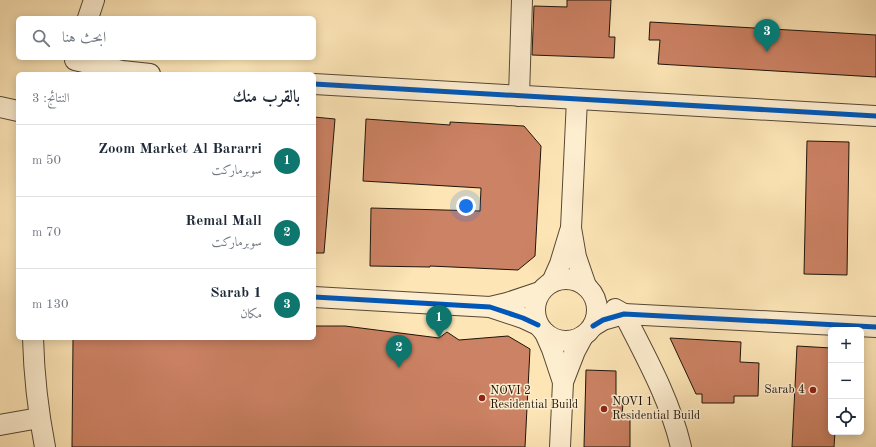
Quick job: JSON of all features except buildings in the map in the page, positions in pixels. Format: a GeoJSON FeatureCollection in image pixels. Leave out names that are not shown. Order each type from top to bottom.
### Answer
{"type":"FeatureCollection","features":[{"type":"Feature","properties":{"kind":"street"},"geometry":{"type":"LineString","coordinates":[[89,16],[94,0]]}},
{"type":"Feature","properties":{"kind":"street"},"geometry":{"type":"LineString","coordinates":[[519,96],[522,0]]}},
{"type":"Feature","properties":{"kind":"street"},"geometry":{"type":"LineString","coordinates":[[74,64],[132,72]]}},
{"type":"Feature","properties":{"kind":"street"},"geometry":{"type":"LineString","coordinates":[[316,84],[876,116]]}},
{"type":"Feature","properties":{"kind":"street"},"geometry":{"type":"LineString","coordinates":[[560,447],[563,382],[575,351],[597,316],[597,305],[576,257],[571,228],[578,99]]}},
{"type":"Feature","properties":{"kind":"street"},"geometry":{"type":"LineString","coordinates":[[0,107],[16,111]]}},
{"type":"Feature","properties":{"kind":"street"},"geometry":{"type":"LineString","coordinates":[[563,382],[552,349],[535,314],[536,302],[560,264],[571,228]]}},
{"type":"Feature","properties":{"kind":"street"},"geometry":{"type":"LineString","coordinates":[[490,307],[513,301],[566,278],[580,282],[624,314],[666,399],[673,417],[681,447]]}},
{"type":"Feature","properties":{"kind":"street"},"geometry":{"type":"LineString","coordinates":[[316,297],[490,307],[523,318],[542,329],[554,339],[564,341],[574,340],[603,320],[624,314],[876,327]]}},
{"type":"Feature","properties":{"kind":"street"},"geometry":{"type":"LineString","coordinates":[[33,340],[34,372],[39,418],[45,447]]}},
{"type":"Feature","properties":{"kind":"street"},"geometry":{"type":"LineString","coordinates":[[0,425],[39,418]]}},
{"type":"Feature","properties":{"kind":"cycle path"},"geometry":{"type":"LineString","coordinates":[[316,84],[876,116]]}},
{"type":"Feature","properties":{"kind":"cycle path"},"geometry":{"type":"LineString","coordinates":[[316,297],[490,307],[523,318],[538,325]]}},
{"type":"Feature","properties":{"kind":"cycle path"},"geometry":{"type":"LineString","coordinates":[[593,326],[603,320],[624,314],[876,327]]}},
{"type":"Feature","properties":{"kind":"place","name":"Sarab 1"},"geometry":{"type":"Point","coordinates":[767,52]}},
{"type":"Feature","properties":{"kind":"place","name":"Zoom Market Al Bararri"},"geometry":{"type":"Point","coordinates":[439,338]}},
{"type":"Feature","properties":{"kind":"place","name":"Remal Mall"},"geometry":{"type":"Point","coordinates":[399,368]}},
{"type":"Feature","properties":{"kind":"place","name":"Sarab 4"},"geometry":{"type":"Point","coordinates":[813,390]}},
{"type":"Feature","properties":{"kind":"place","name":"NOVI 2 Residential Build"},"geometry":{"type":"Point","coordinates":[482,398]}},
{"type":"Feature","properties":{"kind":"place","name":"NOVI 1 Residential Build"},"geometry":{"type":"Point","coordinates":[604,409]}}]}
